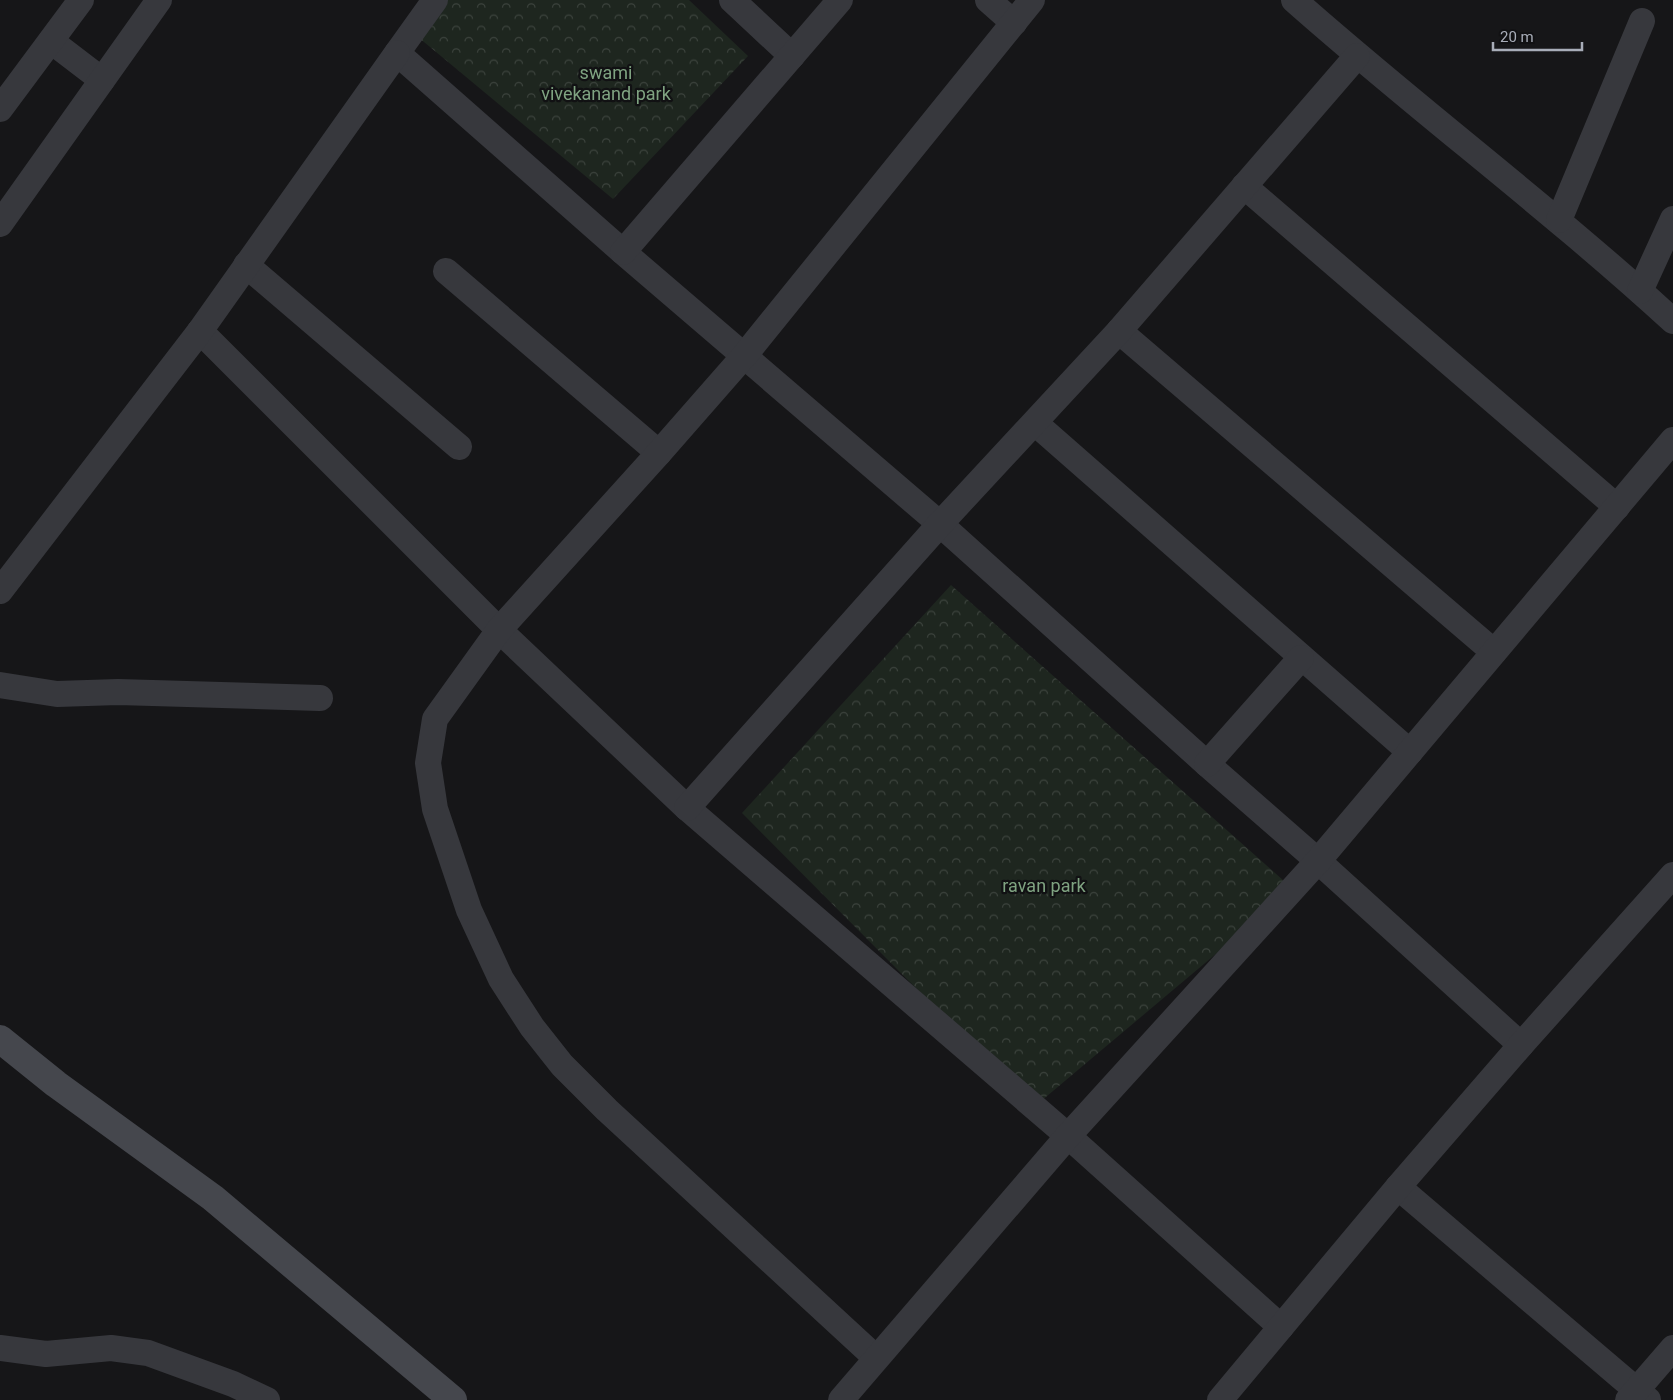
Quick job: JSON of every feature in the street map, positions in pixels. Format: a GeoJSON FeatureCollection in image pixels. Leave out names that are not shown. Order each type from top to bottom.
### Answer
{"type":"FeatureCollection","features":[{"type":"Feature","properties":{"kind":"street"},"geometry":{"type":"LineString","coordinates":[[0,109],[81,0]]}},
{"type":"Feature","properties":{"kind":"street"},"geometry":{"type":"LineString","coordinates":[[0,224],[9,190],[102,80],[159,0]]}},
{"type":"Feature","properties":{"kind":"street"},"geometry":{"type":"LineString","coordinates":[[0,591],[200,331],[435,0]]}},
{"type":"Feature","properties":{"kind":"street"},"geometry":{"type":"LineString","coordinates":[[732,0],[792,56]]}},
{"type":"Feature","properties":{"kind":"street"},"geometry":{"type":"LineString","coordinates":[[623,252],[840,0]]}},
{"type":"Feature","properties":{"kind":"street"},"geometry":{"type":"LineString","coordinates":[[988,0],[1014,23]]}},
{"type":"Feature","properties":{"kind":"street"},"geometry":{"type":"LineString","coordinates":[[876,1358],[607,1110],[562,1065],[532,1026],[501,979],[469,910],[434,809],[428,763],[435,719],[499,630],[744,356],[1032,0]]}},
{"type":"Feature","properties":{"kind":"street"},"geometry":{"type":"LineString","coordinates":[[1294,0],[1357,56],[1559,220],[1673,322]]}},
{"type":"Feature","properties":{"kind":"street"},"geometry":{"type":"LineString","coordinates":[[1559,220],[1642,21]]}},
{"type":"Feature","properties":{"kind":"street"},"geometry":{"type":"LineString","coordinates":[[51,41],[102,80]]}},
{"type":"Feature","properties":{"kind":"street"},"geometry":{"type":"LineString","coordinates":[[397,53],[623,252],[940,524],[1521,1045]]}},
{"type":"Feature","properties":{"kind":"street"},"geometry":{"type":"LineString","coordinates":[[687,808],[940,524],[1119,331],[1357,56]]}},
{"type":"Feature","properties":{"kind":"street"},"geometry":{"type":"LineString","coordinates":[[1244,186],[1617,507]]}},
{"type":"Feature","properties":{"kind":"street"},"geometry":{"type":"LineString","coordinates":[[1640,291],[1673,218]]}},
{"type":"Feature","properties":{"kind":"street"},"geometry":{"type":"LineString","coordinates":[[246,265],[459,447]]}},
{"type":"Feature","properties":{"kind":"street"},"geometry":{"type":"LineString","coordinates":[[446,271],[659,453]]}},
{"type":"Feature","properties":{"kind":"street"},"geometry":{"type":"LineString","coordinates":[[200,331],[499,630],[687,808],[1068,1136],[1281,1327]]}},
{"type":"Feature","properties":{"kind":"street"},"geometry":{"type":"LineString","coordinates":[[1119,331],[1494,652]]}},
{"type":"Feature","properties":{"kind":"street"},"geometry":{"type":"LineString","coordinates":[[1035,423],[1410,752]]}},
{"type":"Feature","properties":{"kind":"street"},"geometry":{"type":"LineString","coordinates":[[841,1400],[1068,1136],[1318,861],[1673,440]]}},
{"type":"Feature","properties":{"kind":"street"},"geometry":{"type":"LineString","coordinates":[[1207,764],[1301,658]]}},
{"type":"Feature","properties":{"kind":"street"},"geometry":{"type":"LineString","coordinates":[[0,685],[57,694],[118,692],[320,698]]}},
{"type":"Feature","properties":{"kind":"street"},"geometry":{"type":"LineString","coordinates":[[1220,1400],[1398,1187],[1521,1045],[1673,875]]}},
{"type":"Feature","properties":{"kind":"street"},"geometry":{"type":"LineString","coordinates":[[0,1039],[56,1084],[213,1198],[454,1400]]}},
{"type":"Feature","properties":{"kind":"street"},"geometry":{"type":"LineString","coordinates":[[1398,1187],[1638,1397],[1673,1348]]}},
{"type":"Feature","properties":{"kind":"street"},"geometry":{"type":"LineString","coordinates":[[0,1348],[46,1354],[111,1348],[148,1353],[233,1384],[267,1400]]}},
{"type":"Feature","properties":{"kind":"green space","name":"swami vivekanand park"},"geometry":{"type":"Polygon","coordinates":[[[443,0],[689,0],[748,56],[613,199],[412,32],[443,0]]]}},
{"type":"Feature","properties":{"kind":"green space","name":"ravan park"},"geometry":{"type":"Polygon","coordinates":[[[951,585],[1293,889],[1034,1107],[742,813],[951,585]]]}}]}
